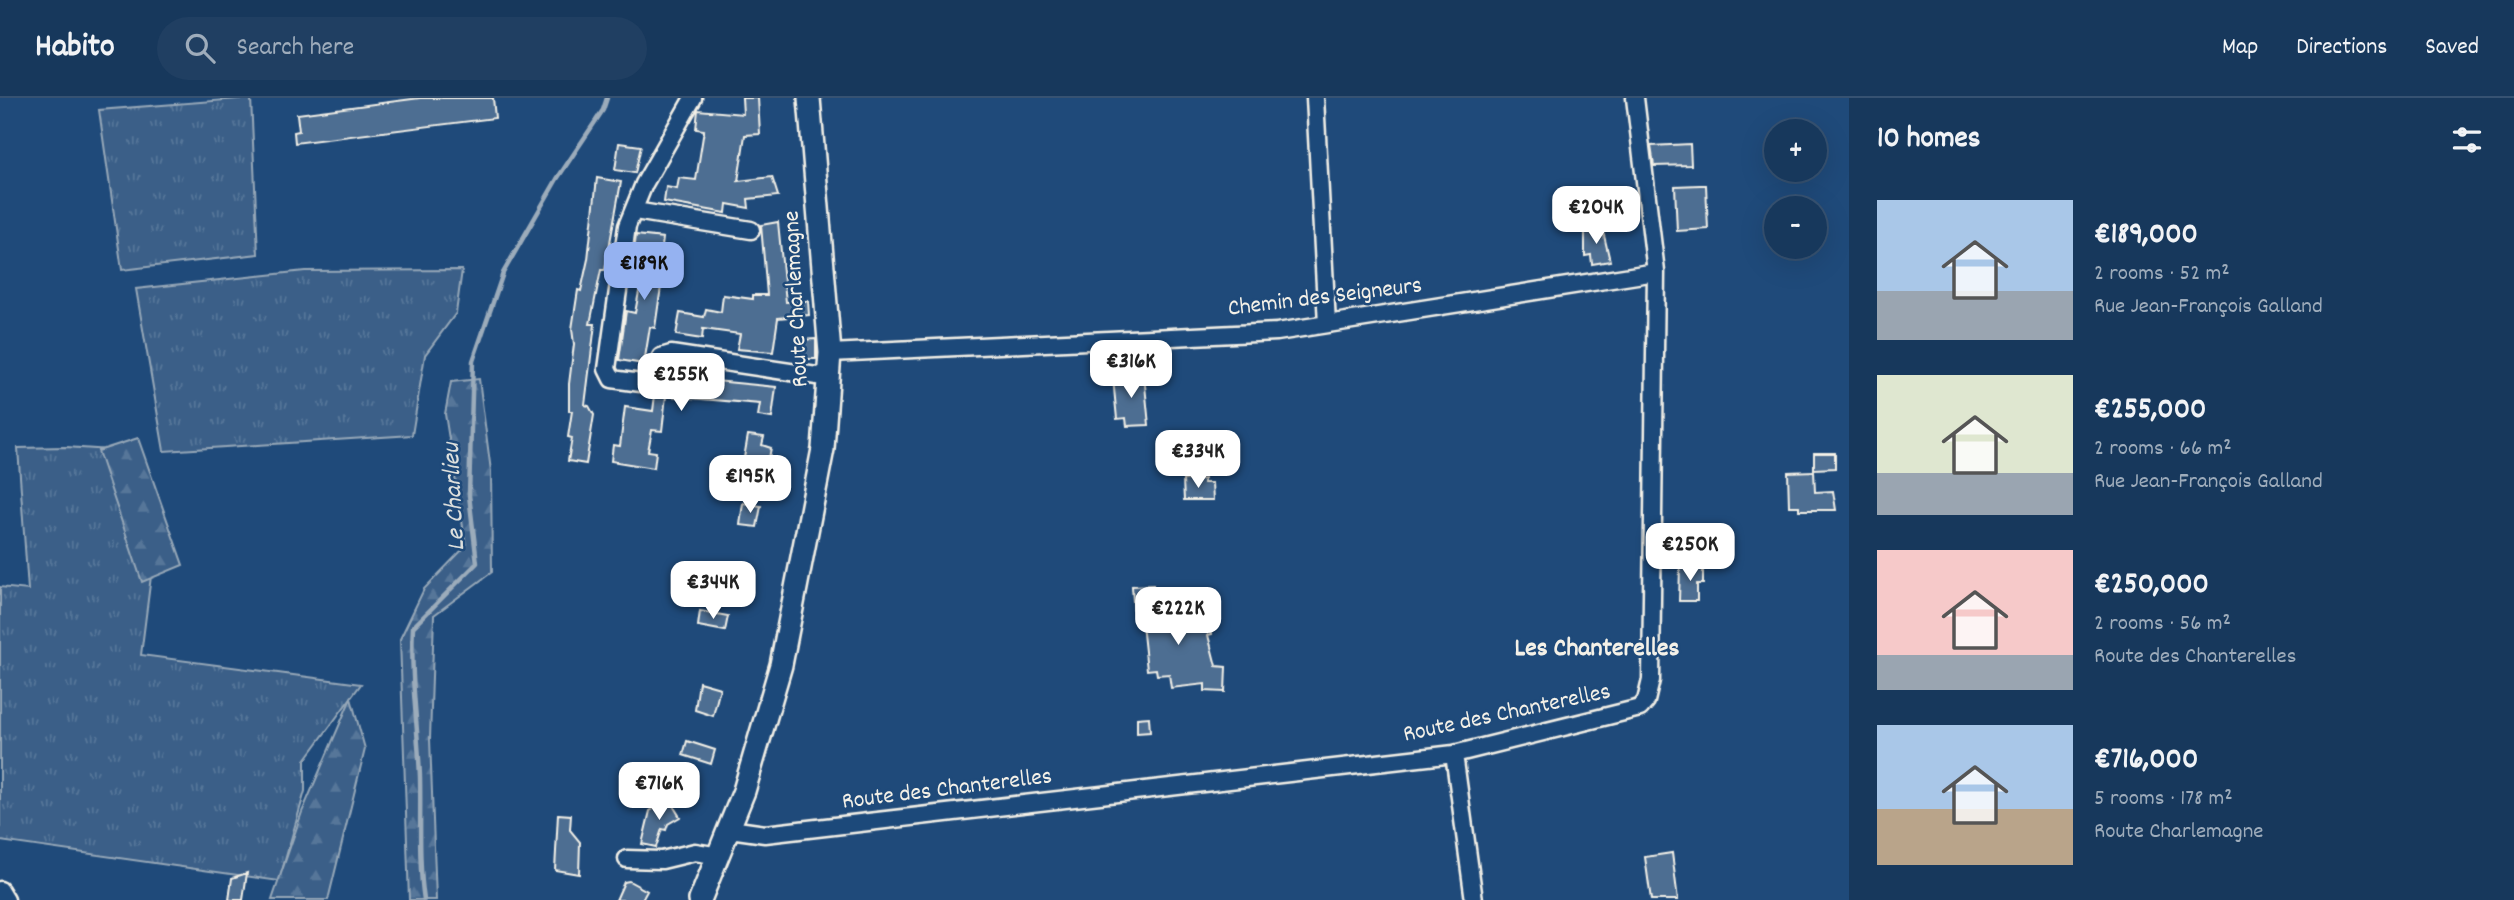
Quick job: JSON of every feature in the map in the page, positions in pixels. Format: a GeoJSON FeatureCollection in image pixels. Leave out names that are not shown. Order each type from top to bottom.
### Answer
{"type":"FeatureCollection","features":[{"type":"Feature","properties":{"kind":"main road","name":"Route Charlemagne"},"geometry":{"type":"LineString","coordinates":[[700,900],[720,856],[754,763],[789,634],[821,459],[830,354],[809,98]]}},
{"type":"Feature","properties":{"kind":"street"},"geometry":{"type":"LineString","coordinates":[[693,98],[644,184],[627,226],[607,369],[612,379],[641,383],[651,378],[661,358],[671,354],[830,378]]}},
{"type":"Feature","properties":{"kind":"street"},"geometry":{"type":"LineString","coordinates":[[1315,98],[1327,324]]}},
{"type":"Feature","properties":{"kind":"street","name":"Route des Chanterelles"},"geometry":{"type":"LineString","coordinates":[[730,830],[765,834],[1454,754],[1640,708],[1646,701],[1651,680],[1656,272],[1635,98]]}},
{"type":"Feature","properties":{"kind":"street"},"geometry":{"type":"LineString","coordinates":[[635,211],[751,230]]}},
{"type":"Feature","properties":{"kind":"street","name":"Chemin des Seigneurs"},"geometry":{"type":"LineString","coordinates":[[830,354],[1277,332],[1656,272]]}},
{"type":"Feature","properties":{"kind":"street"},"geometry":{"type":"LineString","coordinates":[[1454,754],[1474,900]]}},
{"type":"Feature","properties":{"kind":"street"},"geometry":{"type":"LineString","coordinates":[[627,859],[662,860],[695,852],[720,856]]}},
{"type":"Feature","properties":{"kind":"street"},"geometry":{"type":"LineString","coordinates":[[0,890],[6,900]]}},
{"type":"Feature","properties":{"kind":"green space"},"geometry":{"type":"Polygon","coordinates":[[[251,98],[258,254],[122,270],[99,110],[251,98]]]}},
{"type":"Feature","properties":{"kind":"green space"},"geometry":{"type":"Polygon","coordinates":[[[462,270],[456,313],[425,355],[412,435],[164,451],[136,289],[305,271],[462,270]]]}},
{"type":"Feature","properties":{"kind":"green space"},"geometry":{"type":"Polygon","coordinates":[[[479,379],[491,471],[492,572],[434,615],[430,739],[436,900],[409,900],[400,639],[424,589],[466,546],[445,414],[451,382],[479,379]]]}},
{"type":"Feature","properties":{"kind":"green space"},"geometry":{"type":"Polygon","coordinates":[[[138,438],[183,565],[142,582],[98,451],[138,438]]]}},
{"type":"Feature","properties":{"kind":"green space"},"geometry":{"type":"Polygon","coordinates":[[[18,448],[110,450],[151,576],[141,655],[361,684],[305,760],[305,791],[279,881],[0,841],[0,587],[28,590],[18,448]]]}},
{"type":"Feature","properties":{"kind":"green space"},"geometry":{"type":"Polygon","coordinates":[[[351,698],[365,749],[328,900],[272,900],[302,812],[351,698]]]}},
{"type":"Feature","properties":{"kind":"building"},"geometry":{"type":"Polygon","coordinates":[[[420,98],[493,98],[495,118],[295,143],[294,132],[299,131],[297,114],[420,98]]]}},
{"type":"Feature","properties":{"kind":"building"},"geometry":{"type":"Polygon","coordinates":[[[742,98],[758,98],[760,134],[745,135],[738,181],[772,177],[778,196],[748,199],[749,208],[727,204],[726,213],[664,202],[666,187],[677,189],[679,178],[696,180],[704,130],[696,129],[698,110],[743,114],[742,98]]]}},
{"type":"Feature","properties":{"kind":"building"},"geometry":{"type":"Polygon","coordinates":[[[619,143],[641,146],[635,173],[615,170],[619,143]]]}},
{"type":"Feature","properties":{"kind":"building"},"geometry":{"type":"Polygon","coordinates":[[[1690,144],[1691,165],[1654,166],[1651,146],[1690,144]]]}},
{"type":"Feature","properties":{"kind":"building"},"geometry":{"type":"Polygon","coordinates":[[[597,178],[621,182],[605,270],[601,270],[590,324],[595,324],[585,405],[589,406],[594,415],[586,464],[568,461],[572,438],[568,437],[572,411],[569,411],[569,384],[574,344],[572,329],[578,290],[581,291],[588,259],[597,178]]]}},
{"type":"Feature","properties":{"kind":"building"},"geometry":{"type":"Polygon","coordinates":[[[1706,185],[1708,229],[1677,231],[1675,186],[1706,185]]]}},
{"type":"Feature","properties":{"kind":"building"},"geometry":{"type":"Polygon","coordinates":[[[778,222],[786,302],[808,301],[809,315],[778,318],[773,352],[737,349],[740,334],[703,329],[702,339],[676,335],[680,313],[704,317],[706,309],[721,312],[723,295],[753,299],[753,295],[767,295],[761,225],[778,222]]]}},
{"type":"Feature","properties":{"kind":"building"},"geometry":{"type":"Polygon","coordinates":[[[1602,227],[1610,261],[1592,264],[1591,255],[1585,256],[1585,229],[1602,227]]]}},
{"type":"Feature","properties":{"kind":"building"},"geometry":{"type":"Polygon","coordinates":[[[636,235],[663,238],[659,273],[663,273],[655,328],[650,327],[644,364],[619,360],[626,311],[635,313],[646,254],[634,253],[636,235]]]}},
{"type":"Feature","properties":{"kind":"building"},"geometry":{"type":"Polygon","coordinates":[[[816,339],[816,359],[798,359],[798,340],[816,339]]]}},
{"type":"Feature","properties":{"kind":"building"},"geometry":{"type":"Polygon","coordinates":[[[1144,375],[1149,425],[1127,426],[1126,418],[1117,419],[1113,378],[1144,375]]]}},
{"type":"Feature","properties":{"kind":"building"},"geometry":{"type":"Polygon","coordinates":[[[664,376],[776,387],[772,418],[758,416],[760,404],[666,396],[662,431],[652,430],[648,451],[656,452],[654,468],[611,461],[613,445],[620,446],[625,407],[653,411],[656,387],[664,376]]]}},
{"type":"Feature","properties":{"kind":"building"},"geometry":{"type":"Polygon","coordinates":[[[748,435],[764,437],[762,445],[771,448],[765,478],[741,475],[748,435]]]}},
{"type":"Feature","properties":{"kind":"building"},"geometry":{"type":"Polygon","coordinates":[[[1814,453],[1835,453],[1835,468],[1814,469],[1814,453]]]}},
{"type":"Feature","properties":{"kind":"building"},"geometry":{"type":"Polygon","coordinates":[[[1814,471],[1815,492],[1833,491],[1836,510],[1799,510],[1799,506],[1789,506],[1788,472],[1814,471]]]}},
{"type":"Feature","properties":{"kind":"building"},"geometry":{"type":"Polygon","coordinates":[[[1204,479],[1204,483],[1212,483],[1213,500],[1184,500],[1183,480],[1204,479]]]}},
{"type":"Feature","properties":{"kind":"building"},"geometry":{"type":"Polygon","coordinates":[[[743,503],[761,506],[757,527],[740,525],[743,503]]]}},
{"type":"Feature","properties":{"kind":"building"},"geometry":{"type":"Polygon","coordinates":[[[1680,566],[1703,567],[1703,584],[1697,584],[1697,601],[1679,601],[1680,566]]]}},
{"type":"Feature","properties":{"kind":"building"},"geometry":{"type":"Polygon","coordinates":[[[690,569],[726,574],[723,591],[688,585],[690,569]]]}},
{"type":"Feature","properties":{"kind":"building"},"geometry":{"type":"Polygon","coordinates":[[[1153,585],[1155,620],[1171,619],[1171,623],[1211,619],[1212,634],[1208,635],[1216,666],[1226,667],[1225,692],[1205,691],[1205,684],[1171,688],[1169,674],[1157,675],[1156,669],[1147,670],[1141,615],[1134,616],[1132,586],[1153,585]]]}},
{"type":"Feature","properties":{"kind":"building"},"geometry":{"type":"Polygon","coordinates":[[[700,611],[728,616],[725,631],[698,626],[700,611]]]}},
{"type":"Feature","properties":{"kind":"building"},"geometry":{"type":"Polygon","coordinates":[[[699,682],[720,688],[713,716],[695,710],[699,682]]]}},
{"type":"Feature","properties":{"kind":"building"},"geometry":{"type":"Polygon","coordinates":[[[1149,717],[1150,732],[1137,733],[1137,718],[1149,717]]]}},
{"type":"Feature","properties":{"kind":"building"},"geometry":{"type":"Polygon","coordinates":[[[687,741],[715,750],[711,764],[683,755],[687,741]]]}},
{"type":"Feature","properties":{"kind":"building"},"geometry":{"type":"Polygon","coordinates":[[[669,799],[680,817],[668,824],[666,830],[662,829],[656,847],[642,844],[650,811],[669,799]]]}},
{"type":"Feature","properties":{"kind":"building"},"geometry":{"type":"Polygon","coordinates":[[[558,814],[571,815],[570,830],[580,842],[579,874],[555,870],[558,814]]]}},
{"type":"Feature","properties":{"kind":"building"},"geometry":{"type":"Polygon","coordinates":[[[1672,853],[1678,900],[1651,900],[1645,857],[1672,853]]]}},
{"type":"Feature","properties":{"kind":"building"},"geometry":{"type":"Polygon","coordinates":[[[247,873],[243,900],[229,900],[232,878],[247,873]]]}},
{"type":"Feature","properties":{"kind":"building"},"geometry":{"type":"Polygon","coordinates":[[[629,881],[647,891],[642,900],[616,900],[624,882],[629,881]]]}},
{"type":"Feature","properties":{"kind":"waterway","name":"Le Charlieu"},"geometry":{"type":"LineString","coordinates":[[424,900],[420,854],[420,777],[413,627],[477,563],[469,495],[473,361],[503,273],[557,179],[603,110],[607,98]]}},
{"type":"Feature","properties":{"kind":"district","name":"Les Chanterelles"},"geometry":{"type":"Point","coordinates":[1597,649]}}]}
